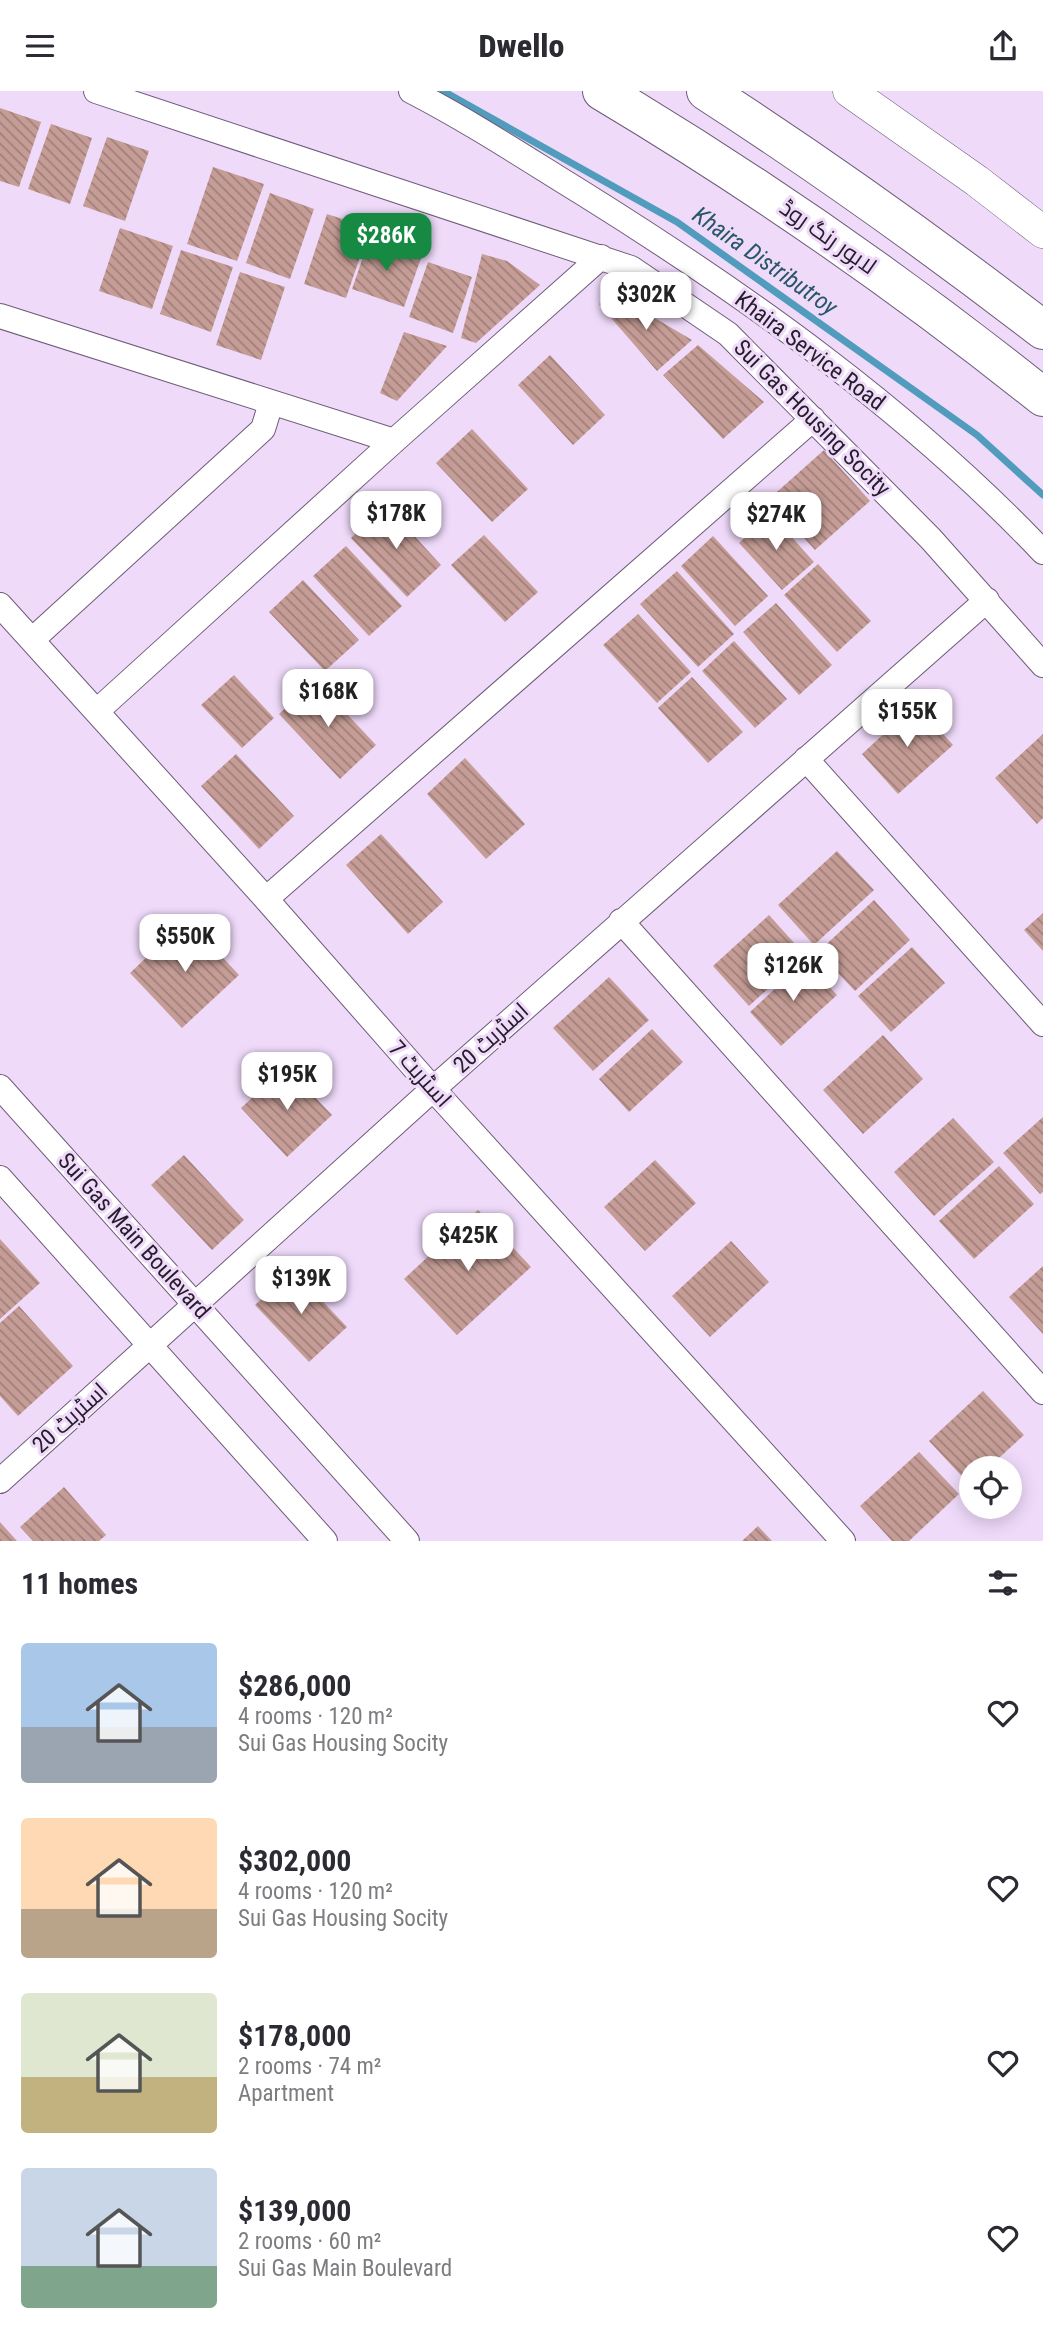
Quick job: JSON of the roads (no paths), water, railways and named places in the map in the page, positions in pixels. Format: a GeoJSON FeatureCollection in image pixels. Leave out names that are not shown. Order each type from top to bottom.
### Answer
{"type":"FeatureCollection","features":[{"type":"Feature","properties":{"kind":"highway","name":"لاہور رنگ روڈ"},"geometry":{"type":"LineString","coordinates":[[602,91],[700,150],[836,241],[964,334],[1043,397]]}},
{"type":"Feature","properties":{"kind":"highway"},"geometry":{"type":"LineString","coordinates":[[706,91],[823,168],[1043,330]]}},
{"type":"Feature","properties":{"kind":"street","name":"Sui Gas Housing Socity"},"geometry":{"type":"LineString","coordinates":[[96,91],[631,268],[729,334],[931,539],[1043,665]]}},
{"type":"Feature","properties":{"kind":"street","name":"Khaira Service Road"},"geometry":{"type":"LineString","coordinates":[[411,91],[456,114],[662,243],[786,330],[935,450],[1043,552]]}},
{"type":"Feature","properties":{"kind":"street"},"geometry":{"type":"LineString","coordinates":[[849,91],[1043,232]]}},
{"type":"Feature","properties":{"kind":"street"},"geometry":{"type":"LineString","coordinates":[[97,711],[601,257]]}},
{"type":"Feature","properties":{"kind":"street"},"geometry":{"type":"LineString","coordinates":[[0,316],[394,441]]}},
{"type":"Feature","properties":{"kind":"street"},"geometry":{"type":"LineString","coordinates":[[32,640],[262,429],[271,403]]}},
{"type":"Feature","properties":{"kind":"street"},"geometry":{"type":"LineString","coordinates":[[266,899],[813,419]]}},
{"type":"Feature","properties":{"kind":"street","name":"اسٹریٹ 20"},"geometry":{"type":"LineString","coordinates":[[0,1481],[621,921],[987,600]]}},
{"type":"Feature","properties":{"kind":"street","name":"اسٹریٹ 7"},"geometry":{"type":"LineString","coordinates":[[0,604],[433,1089],[843,1541]]}},
{"type":"Feature","properties":{"kind":"street"},"geometry":{"type":"LineString","coordinates":[[806,759],[1043,1024]]}},
{"type":"Feature","properties":{"kind":"street"},"geometry":{"type":"LineString","coordinates":[[621,921],[1043,1392]]}},
{"type":"Feature","properties":{"kind":"street","name":"Sui Gas Main Boulevard"},"geometry":{"type":"LineString","coordinates":[[0,1087],[407,1541]]}},
{"type":"Feature","properties":{"kind":"street"},"geometry":{"type":"LineString","coordinates":[[0,1178],[325,1541]]}},
{"type":"Feature","properties":{"kind":"waterway","name":"Khaira Distributroy"},"geometry":{"type":"LineString","coordinates":[[443,91],[677,222],[977,435],[1043,495]]}}]}
